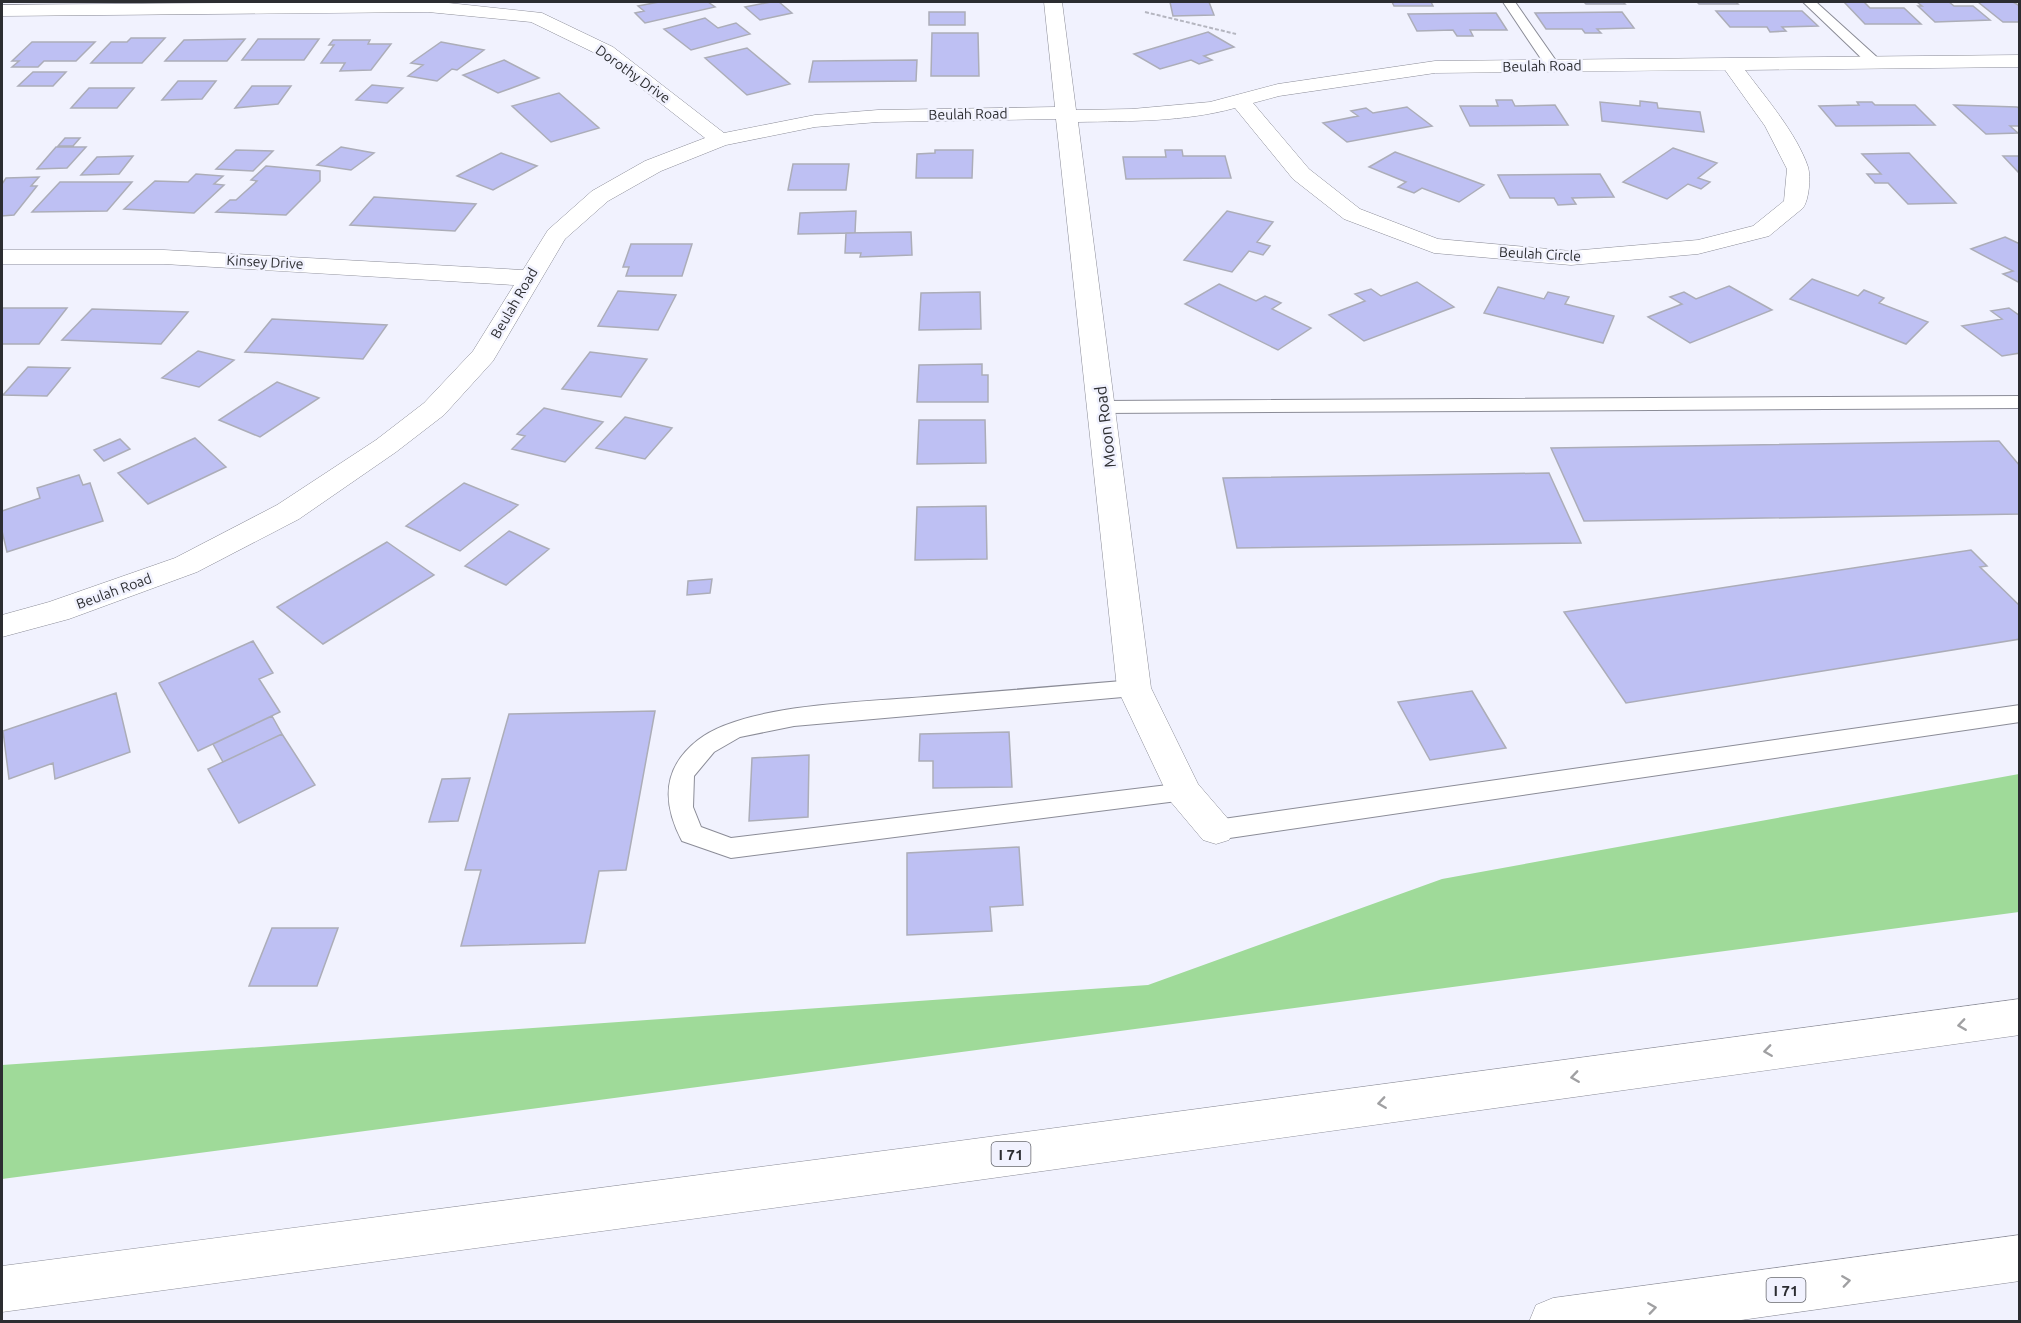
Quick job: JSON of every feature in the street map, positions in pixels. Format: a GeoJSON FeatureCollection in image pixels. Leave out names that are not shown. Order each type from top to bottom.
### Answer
{"type":"FeatureCollection","features":[{"type":"Feature","properties":{"kind":"main road","name":"Moon Road"},"geometry":{"type":"LineString","coordinates":[[1053,2],[1134,688],[1184,792],[1216,830]]}},
{"type":"Feature","properties":{"kind":"main road","name":"Dorothy Drive"},"geometry":{"type":"LineString","coordinates":[[2,11],[68,6],[429,6],[535,17],[606,51],[720,140]]}},
{"type":"Feature","properties":{"kind":"main road","name":"Beulah Road"},"geometry":{"type":"LineString","coordinates":[[2,626],[58,611],[186,565],[288,512],[386,446],[434,409],[484,355],[528,278],[556,235],[600,196],[652,166],[720,140],[815,121],[878,116],[1132,115],[1211,108],[1278,90],[1435,67],[2019,61]]}},
{"type":"Feature","properties":{"kind":"main road","name":"Beulah Circle"},"geometry":{"type":"LineString","coordinates":[[1239,100],[1301,174],[1352,214],[1434,246],[1571,258],[1698,247],[1761,231],[1795,203],[1797,169],[1775,124],[1730,63]]}},
{"type":"Feature","properties":{"kind":"main road","name":"Kinsey Drive"},"geometry":{"type":"LineString","coordinates":[[2,257],[164,257],[528,278]]}},
{"type":"Feature","properties":{"kind":"main road","name":"I 71"},"geometry":{"type":"LineString","coordinates":[[2,1289],[921,1167],[2019,1017]]}},
{"type":"Feature","properties":{"kind":"main road","name":"I 71"},"geometry":{"type":"LineString","coordinates":[[1553,1322],[2019,1258]]}},
{"type":"Feature","properties":{"kind":"lane"},"geometry":{"type":"LineString","coordinates":[[1509,2],[1552,66]]}},
{"type":"Feature","properties":{"kind":"lane"},"geometry":{"type":"LineString","coordinates":[[1809,2],[1874,62]]}},
{"type":"Feature","properties":{"kind":"lane"},"geometry":{"type":"LineString","coordinates":[[1102,407],[2019,402]]}},
{"type":"Feature","properties":{"kind":"lane"},"geometry":{"type":"LineString","coordinates":[[1134,688],[794,717],[734,730],[706,746],[682,774],[681,807],[691,834],[731,848],[1184,792]]}},
{"type":"Feature","properties":{"kind":"lane"},"geometry":{"type":"LineString","coordinates":[[1216,830],[2019,713]]}},
{"type":"Feature","properties":{"kind":"path"},"geometry":{"type":"LineString","coordinates":[[1145,12],[1236,34]]}},
{"type":"Feature","properties":{"kind":"green space"},"geometry":{"type":"Polygon","coordinates":[[[2019,774],[2019,912],[2,1179],[2,1065],[1148,985],[1442,879],[2019,774]]]}},
{"type":"Feature","properties":{"kind":"building"},"geometry":{"type":"Polygon","coordinates":[[[659,2],[708,2],[715,7],[645,23],[635,13],[644,11],[638,6],[659,2]]]}},
{"type":"Feature","properties":{"kind":"building"},"geometry":{"type":"Polygon","coordinates":[[[779,2],[792,13],[760,20],[745,7],[779,2]]]}},
{"type":"Feature","properties":{"kind":"building"},"geometry":{"type":"Polygon","coordinates":[[[1170,2],[1209,2],[1214,15],[1173,16],[1170,2]]]}},
{"type":"Feature","properties":{"kind":"building"},"geometry":{"type":"Polygon","coordinates":[[[1392,2],[1431,2],[1433,6],[1394,6],[1392,2]]]}},
{"type":"Feature","properties":{"kind":"building"},"geometry":{"type":"Polygon","coordinates":[[[1584,2],[1623,2],[1625,4],[1586,4],[1584,2]]]}},
{"type":"Feature","properties":{"kind":"building"},"geometry":{"type":"Polygon","coordinates":[[[1697,2],[1736,2],[1738,4],[1699,4],[1697,2]]]}},
{"type":"Feature","properties":{"kind":"building"},"geometry":{"type":"Polygon","coordinates":[[[1844,2],[1864,2],[1870,8],[1904,8],[1921,24],[1865,24],[1844,2]]]}},
{"type":"Feature","properties":{"kind":"building"},"geometry":{"type":"Polygon","coordinates":[[[1917,2],[1949,2],[1954,6],[1973,6],[1990,20],[1935,22],[1918,6],[1922,6],[1917,2]]]}},
{"type":"Feature","properties":{"kind":"building"},"geometry":{"type":"Polygon","coordinates":[[[1978,2],[2013,2],[2020,6],[2020,22],[2003,22],[1978,2]]]}},
{"type":"Feature","properties":{"kind":"building"},"geometry":{"type":"Polygon","coordinates":[[[1716,11],[1802,11],[1818,26],[1782,27],[1786,31],[1770,32],[1767,27],[1730,27],[1716,11]]]}},
{"type":"Feature","properties":{"kind":"building"},"geometry":{"type":"Polygon","coordinates":[[[929,12],[965,12],[965,25],[929,25],[929,12]]]}},
{"type":"Feature","properties":{"kind":"building"},"geometry":{"type":"Polygon","coordinates":[[[1622,12],[1634,28],[1597,29],[1601,33],[1585,33],[1582,29],[1546,29],[1535,13],[1622,12]]]}},
{"type":"Feature","properties":{"kind":"building"},"geometry":{"type":"Polygon","coordinates":[[[1496,13],[1507,30],[1470,30],[1473,36],[1457,36],[1453,30],[1417,31],[1408,14],[1496,13]]]}},
{"type":"Feature","properties":{"kind":"building"},"geometry":{"type":"Polygon","coordinates":[[[705,18],[718,28],[736,23],[750,34],[691,50],[664,29],[705,18]]]}},
{"type":"Feature","properties":{"kind":"building"},"geometry":{"type":"Polygon","coordinates":[[[1208,32],[1234,47],[1204,56],[1212,60],[1199,64],[1191,60],[1160,69],[1134,54],[1208,32]]]}},
{"type":"Feature","properties":{"kind":"building"},"geometry":{"type":"Polygon","coordinates":[[[932,33],[978,33],[979,76],[931,76],[932,33]]]}},
{"type":"Feature","properties":{"kind":"building"},"geometry":{"type":"Polygon","coordinates":[[[131,38],[165,38],[142,63],[91,63],[111,42],[127,42],[131,38]]]}},
{"type":"Feature","properties":{"kind":"building"},"geometry":{"type":"Polygon","coordinates":[[[245,39],[227,61],[165,61],[184,40],[245,39]]]}},
{"type":"Feature","properties":{"kind":"building"},"geometry":{"type":"Polygon","coordinates":[[[258,39],[319,39],[304,60],[242,60],[258,39]]]}},
{"type":"Feature","properties":{"kind":"building"},"geometry":{"type":"Polygon","coordinates":[[[333,40],[370,40],[368,44],[391,44],[371,70],[340,71],[345,63],[321,63],[334,45],[329,45],[333,40]]]}},
{"type":"Feature","properties":{"kind":"building"},"geometry":{"type":"Polygon","coordinates":[[[32,42],[95,42],[76,61],[44,61],[38,67],[12,67],[19,61],[12,61],[32,42]]]}},
{"type":"Feature","properties":{"kind":"building"},"geometry":{"type":"Polygon","coordinates":[[[441,42],[484,50],[457,70],[452,69],[437,81],[408,76],[423,65],[411,63],[441,42]]]}},
{"type":"Feature","properties":{"kind":"building"},"geometry":{"type":"Polygon","coordinates":[[[747,48],[790,84],[747,95],[705,58],[747,48]]]}},
{"type":"Feature","properties":{"kind":"building"},"geometry":{"type":"Polygon","coordinates":[[[504,60],[539,78],[498,93],[463,75],[504,60]]]}},
{"type":"Feature","properties":{"kind":"building"},"geometry":{"type":"Polygon","coordinates":[[[917,60],[916,81],[809,82],[813,61],[917,60]]]}},
{"type":"Feature","properties":{"kind":"building"},"geometry":{"type":"Polygon","coordinates":[[[33,72],[66,72],[53,86],[18,86],[33,72]]]}},
{"type":"Feature","properties":{"kind":"building"},"geometry":{"type":"Polygon","coordinates":[[[178,81],[216,81],[202,99],[162,100],[178,81]]]}},
{"type":"Feature","properties":{"kind":"building"},"geometry":{"type":"Polygon","coordinates":[[[372,85],[403,88],[387,103],[356,100],[372,85]]]}},
{"type":"Feature","properties":{"kind":"building"},"geometry":{"type":"Polygon","coordinates":[[[252,86],[291,86],[278,104],[235,108],[252,86]]]}},
{"type":"Feature","properties":{"kind":"building"},"geometry":{"type":"Polygon","coordinates":[[[89,88],[134,88],[117,108],[71,108],[89,88]]]}},
{"type":"Feature","properties":{"kind":"building"},"geometry":{"type":"Polygon","coordinates":[[[559,93],[599,128],[551,142],[512,106],[559,93]]]}},
{"type":"Feature","properties":{"kind":"building"},"geometry":{"type":"Polygon","coordinates":[[[1496,100],[1512,100],[1515,106],[1555,105],[1568,125],[1470,126],[1460,106],[1498,106],[1496,100]]]}},
{"type":"Feature","properties":{"kind":"building"},"geometry":{"type":"Polygon","coordinates":[[[1640,101],[1657,103],[1658,108],[1700,112],[1704,132],[1602,121],[1600,102],[1640,106],[1640,101]]]}},
{"type":"Feature","properties":{"kind":"building"},"geometry":{"type":"Polygon","coordinates":[[[1857,102],[1872,102],[1875,105],[1915,105],[1935,125],[1836,126],[1819,106],[1859,105],[1857,102]]]}},
{"type":"Feature","properties":{"kind":"building"},"geometry":{"type":"Polygon","coordinates":[[[1954,105],[2017,107],[2020,109],[2020,126],[2010,126],[2018,133],[1986,134],[1954,105]]]}},
{"type":"Feature","properties":{"kind":"building"},"geometry":{"type":"Polygon","coordinates":[[[1407,107],[1432,126],[1347,142],[1323,123],[1358,116],[1351,111],[1366,108],[1373,113],[1407,107]]]}},
{"type":"Feature","properties":{"kind":"building"},"geometry":{"type":"Polygon","coordinates":[[[65,138],[80,138],[73,146],[58,146],[65,138]]]}},
{"type":"Feature","properties":{"kind":"building"},"geometry":{"type":"Polygon","coordinates":[[[56,147],[86,147],[67,168],[37,169],[56,147]]]}},
{"type":"Feature","properties":{"kind":"building"},"geometry":{"type":"Polygon","coordinates":[[[341,147],[374,153],[351,170],[317,165],[341,147]]]}},
{"type":"Feature","properties":{"kind":"building"},"geometry":{"type":"Polygon","coordinates":[[[1673,148],[1717,163],[1698,178],[1710,182],[1701,189],[1688,184],[1667,199],[1623,182],[1673,148]]]}},
{"type":"Feature","properties":{"kind":"building"},"geometry":{"type":"Polygon","coordinates":[[[236,150],[273,151],[253,171],[216,169],[236,150]]]}},
{"type":"Feature","properties":{"kind":"building"},"geometry":{"type":"Polygon","coordinates":[[[935,150],[973,150],[972,178],[916,178],[917,154],[935,153],[935,150]]]}},
{"type":"Feature","properties":{"kind":"building"},"geometry":{"type":"Polygon","coordinates":[[[1165,150],[1182,150],[1183,156],[1225,156],[1231,178],[1126,179],[1123,157],[1166,157],[1165,150]]]}},
{"type":"Feature","properties":{"kind":"building"},"geometry":{"type":"Polygon","coordinates":[[[1395,152],[1484,185],[1459,202],[1422,188],[1414,193],[1398,187],[1406,182],[1369,167],[1395,152]]]}},
{"type":"Feature","properties":{"kind":"building"},"geometry":{"type":"Polygon","coordinates":[[[501,153],[537,166],[493,190],[457,176],[501,153]]]}},
{"type":"Feature","properties":{"kind":"building"},"geometry":{"type":"Polygon","coordinates":[[[1909,153],[1956,203],[1908,204],[1888,183],[1875,183],[1867,174],[1881,174],[1862,154],[1909,153]]]}},
{"type":"Feature","properties":{"kind":"building"},"geometry":{"type":"Polygon","coordinates":[[[133,156],[119,174],[81,175],[97,157],[133,156]]]}},
{"type":"Feature","properties":{"kind":"building"},"geometry":{"type":"Polygon","coordinates":[[[2003,156],[2020,156],[2020,174],[2003,156]]]}},
{"type":"Feature","properties":{"kind":"building"},"geometry":{"type":"Polygon","coordinates":[[[793,164],[849,164],[846,190],[788,190],[793,164]]]}},
{"type":"Feature","properties":{"kind":"building"},"geometry":{"type":"Polygon","coordinates":[[[266,166],[320,171],[320,181],[286,215],[216,212],[230,200],[236,200],[257,181],[251,180],[266,166]]]}},
{"type":"Feature","properties":{"kind":"building"},"geometry":{"type":"Polygon","coordinates":[[[196,174],[223,176],[214,184],[224,185],[194,213],[124,209],[155,181],[188,182],[196,174]]]}},
{"type":"Feature","properties":{"kind":"building"},"geometry":{"type":"Polygon","coordinates":[[[1600,174],[1614,197],[1572,198],[1576,204],[1558,205],[1554,198],[1510,198],[1498,175],[1600,174]]]}},
{"type":"Feature","properties":{"kind":"building"},"geometry":{"type":"Polygon","coordinates":[[[39,177],[31,186],[37,186],[14,215],[2,216],[2,184],[6,178],[39,177]]]}},
{"type":"Feature","properties":{"kind":"building"},"geometry":{"type":"Polygon","coordinates":[[[60,182],[132,182],[107,211],[32,212],[60,182]]]}},
{"type":"Feature","properties":{"kind":"building"},"geometry":{"type":"Polygon","coordinates":[[[374,197],[476,204],[455,231],[350,225],[374,197]]]}},
{"type":"Feature","properties":{"kind":"building"},"geometry":{"type":"Polygon","coordinates":[[[856,211],[855,233],[798,234],[800,213],[856,211]]]}},
{"type":"Feature","properties":{"kind":"building"},"geometry":{"type":"Polygon","coordinates":[[[1227,211],[1273,222],[1257,242],[1270,246],[1263,255],[1249,251],[1232,272],[1184,260],[1227,211]]]}},
{"type":"Feature","properties":{"kind":"building"},"geometry":{"type":"Polygon","coordinates":[[[911,232],[912,255],[860,257],[861,253],[845,253],[846,233],[911,232]]]}},
{"type":"Feature","properties":{"kind":"building"},"geometry":{"type":"Polygon","coordinates":[[[2005,237],[2020,244],[2020,283],[2003,274],[2013,271],[1971,249],[2005,237]]]}},
{"type":"Feature","properties":{"kind":"building"},"geometry":{"type":"Polygon","coordinates":[[[631,244],[692,244],[682,276],[626,276],[629,267],[623,267],[631,244]]]}},
{"type":"Feature","properties":{"kind":"building"},"geometry":{"type":"Polygon","coordinates":[[[1812,279],[1858,296],[1864,290],[1884,298],[1879,303],[1928,322],[1906,344],[1790,299],[1812,279]]]}},
{"type":"Feature","properties":{"kind":"building"},"geometry":{"type":"Polygon","coordinates":[[[1417,282],[1454,307],[1364,341],[1329,315],[1365,301],[1355,294],[1371,289],[1381,296],[1417,282]]]}},
{"type":"Feature","properties":{"kind":"building"},"geometry":{"type":"Polygon","coordinates":[[[1219,284],[1256,301],[1265,296],[1281,303],[1272,309],[1311,328],[1278,350],[1185,304],[1219,284]]]}},
{"type":"Feature","properties":{"kind":"building"},"geometry":{"type":"Polygon","coordinates":[[[1729,286],[1772,310],[1690,343],[1648,317],[1682,304],[1670,297],[1684,292],[1696,299],[1729,286]]]}},
{"type":"Feature","properties":{"kind":"building"},"geometry":{"type":"Polygon","coordinates":[[[1498,287],[1544,299],[1548,292],[1569,297],[1565,304],[1614,316],[1603,343],[1484,313],[1498,287]]]}},
{"type":"Feature","properties":{"kind":"building"},"geometry":{"type":"Polygon","coordinates":[[[618,291],[676,295],[658,330],[598,326],[618,291]]]}},
{"type":"Feature","properties":{"kind":"building"},"geometry":{"type":"Polygon","coordinates":[[[980,292],[981,329],[919,330],[921,293],[980,292]]]}},
{"type":"Feature","properties":{"kind":"building"},"geometry":{"type":"Polygon","coordinates":[[[2,308],[67,308],[39,344],[2,344],[2,308]]]}},
{"type":"Feature","properties":{"kind":"building"},"geometry":{"type":"Polygon","coordinates":[[[2009,308],[2020,316],[2020,353],[2002,356],[1962,326],[2002,319],[1991,311],[2009,308]]]}},
{"type":"Feature","properties":{"kind":"building"},"geometry":{"type":"Polygon","coordinates":[[[92,309],[188,312],[161,344],[62,340],[92,309]]]}},
{"type":"Feature","properties":{"kind":"building"},"geometry":{"type":"Polygon","coordinates":[[[272,319],[387,325],[363,359],[245,352],[272,319]]]}},
{"type":"Feature","properties":{"kind":"building"},"geometry":{"type":"Polygon","coordinates":[[[198,351],[234,360],[199,387],[162,378],[198,351]]]}},
{"type":"Feature","properties":{"kind":"building"},"geometry":{"type":"Polygon","coordinates":[[[590,352],[647,359],[621,397],[562,389],[590,352]]]}},
{"type":"Feature","properties":{"kind":"building"},"geometry":{"type":"Polygon","coordinates":[[[982,364],[982,375],[988,375],[988,402],[917,402],[919,365],[982,364]]]}},
{"type":"Feature","properties":{"kind":"building"},"geometry":{"type":"Polygon","coordinates":[[[28,367],[70,368],[47,396],[3,395],[28,367]]]}},
{"type":"Feature","properties":{"kind":"building"},"geometry":{"type":"Polygon","coordinates":[[[277,382],[319,398],[260,437],[219,420],[277,382]]]}},
{"type":"Feature","properties":{"kind":"building"},"geometry":{"type":"Polygon","coordinates":[[[544,408],[603,422],[565,462],[512,449],[525,436],[517,434],[544,408]]]}},
{"type":"Feature","properties":{"kind":"building"},"geometry":{"type":"Polygon","coordinates":[[[625,417],[672,428],[645,459],[596,448],[625,417]]]}},
{"type":"Feature","properties":{"kind":"building"},"geometry":{"type":"Polygon","coordinates":[[[919,420],[985,420],[986,463],[917,464],[919,420]]]}},
{"type":"Feature","properties":{"kind":"building"},"geometry":{"type":"Polygon","coordinates":[[[195,438],[226,467],[148,504],[118,473],[195,438]]]}},
{"type":"Feature","properties":{"kind":"building"},"geometry":{"type":"Polygon","coordinates":[[[120,439],[130,449],[104,461],[94,450],[120,439]]]}},
{"type":"Feature","properties":{"kind":"building"},"geometry":{"type":"Polygon","coordinates":[[[1999,441],[2020,466],[2020,514],[1584,521],[1551,448],[1999,441]]]}},
{"type":"Feature","properties":{"kind":"building"},"geometry":{"type":"Polygon","coordinates":[[[1549,473],[1581,543],[1237,548],[1223,478],[1549,473]]]}},
{"type":"Feature","properties":{"kind":"building"},"geometry":{"type":"Polygon","coordinates":[[[79,475],[83,485],[90,483],[103,521],[7,552],[2,531],[2,511],[40,498],[37,488],[79,475]]]}},
{"type":"Feature","properties":{"kind":"building"},"geometry":{"type":"Polygon","coordinates":[[[464,483],[518,505],[460,551],[406,526],[464,483]]]}},
{"type":"Feature","properties":{"kind":"building"},"geometry":{"type":"Polygon","coordinates":[[[986,506],[987,559],[915,560],[917,507],[986,506]]]}},
{"type":"Feature","properties":{"kind":"building"},"geometry":{"type":"Polygon","coordinates":[[[509,531],[549,549],[506,585],[465,566],[509,531]]]}},
{"type":"Feature","properties":{"kind":"building"},"geometry":{"type":"Polygon","coordinates":[[[387,542],[434,575],[323,644],[277,607],[387,542]]]}},
{"type":"Feature","properties":{"kind":"building"},"geometry":{"type":"Polygon","coordinates":[[[1971,550],[1987,566],[1980,567],[2020,606],[2020,639],[1626,703],[1564,612],[1971,550]]]}},
{"type":"Feature","properties":{"kind":"building"},"geometry":{"type":"Polygon","coordinates":[[[712,579],[710,593],[687,595],[688,581],[712,579]]]}},
{"type":"Feature","properties":{"kind":"building"},"geometry":{"type":"Polygon","coordinates":[[[253,641],[273,673],[259,679],[280,712],[198,751],[159,683],[253,641]]]}},
{"type":"Feature","properties":{"kind":"building"},"geometry":{"type":"Polygon","coordinates":[[[1472,691],[1506,748],[1430,760],[1398,702],[1472,691]]]}},
{"type":"Feature","properties":{"kind":"building"},"geometry":{"type":"Polygon","coordinates":[[[116,693],[130,752],[55,779],[53,763],[9,779],[3,731],[116,693]]]}},
{"type":"Feature","properties":{"kind":"building"},"geometry":{"type":"Polygon","coordinates":[[[655,711],[626,870],[599,871],[585,943],[461,946],[481,870],[465,870],[509,714],[655,711]]]}},
{"type":"Feature","properties":{"kind":"building"},"geometry":{"type":"Polygon","coordinates":[[[272,716],[282,734],[223,762],[213,744],[272,716]]]}},
{"type":"Feature","properties":{"kind":"building"},"geometry":{"type":"Polygon","coordinates":[[[1009,732],[1012,787],[933,788],[933,761],[919,761],[920,734],[1009,732]]]}},
{"type":"Feature","properties":{"kind":"building"},"geometry":{"type":"Polygon","coordinates":[[[282,734],[315,785],[239,823],[208,769],[282,734]]]}},
{"type":"Feature","properties":{"kind":"building"},"geometry":{"type":"Polygon","coordinates":[[[809,755],[808,817],[749,821],[752,758],[809,755]]]}},
{"type":"Feature","properties":{"kind":"building"},"geometry":{"type":"Polygon","coordinates":[[[470,778],[458,821],[429,822],[442,779],[470,778]]]}},
{"type":"Feature","properties":{"kind":"building"},"geometry":{"type":"Polygon","coordinates":[[[1019,847],[1023,905],[990,907],[992,931],[907,935],[907,853],[1019,847]]]}},
{"type":"Feature","properties":{"kind":"building"},"geometry":{"type":"Polygon","coordinates":[[[272,928],[338,928],[317,986],[249,986],[272,928]]]}}]}
